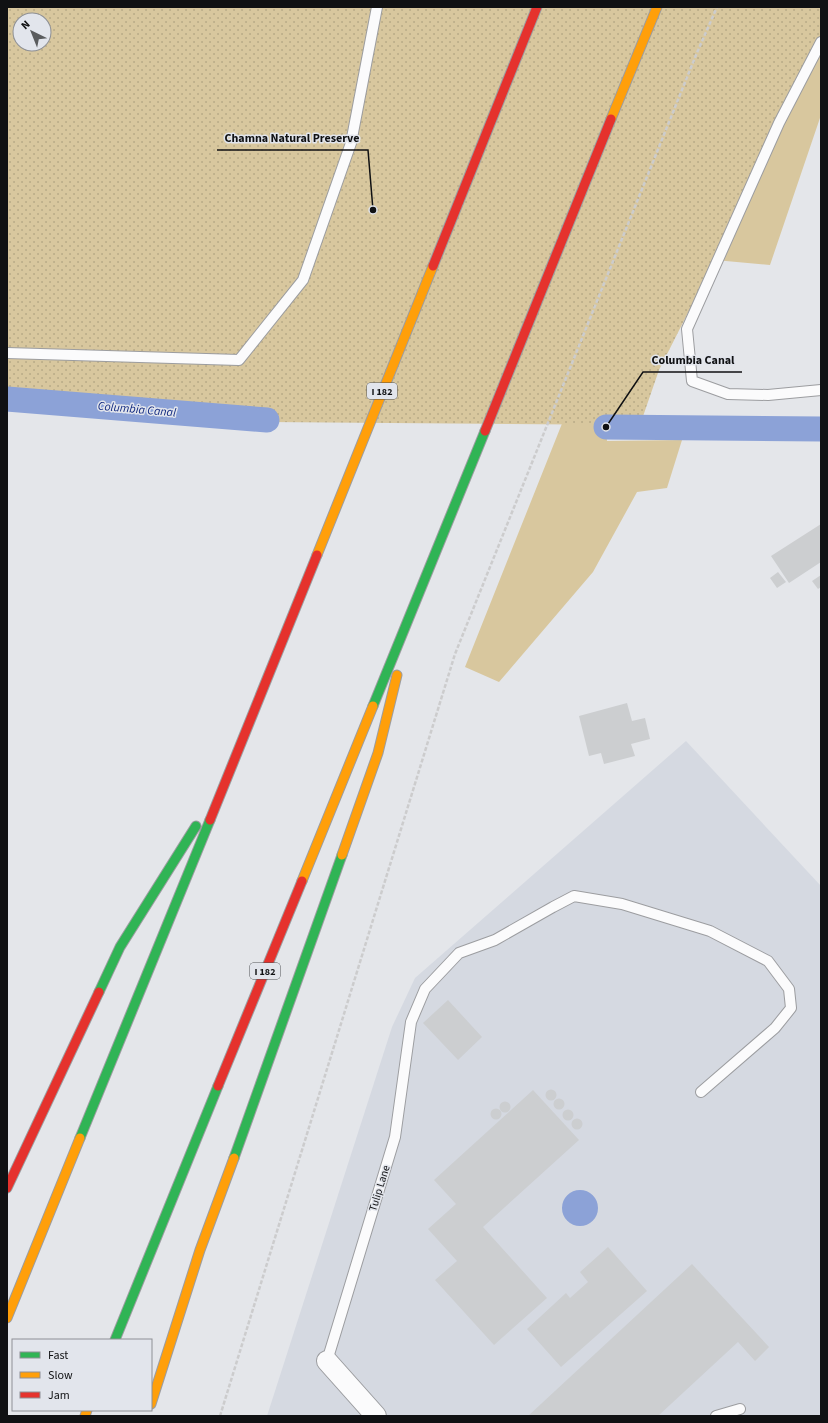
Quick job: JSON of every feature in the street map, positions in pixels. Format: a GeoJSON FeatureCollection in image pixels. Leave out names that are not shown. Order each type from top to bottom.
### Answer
{"type":"FeatureCollection","features":[{"type":"Feature","properties":{"kind":"highway","name":"I 182"},"geometry":{"type":"LineString","coordinates":[[7,1318],[228,776],[537,7]]}},
{"type":"Feature","properties":{"kind":"highway","name":"I 182"},"geometry":{"type":"LineString","coordinates":[[115,1339],[657,7]]}},
{"type":"Feature","properties":{"kind":"highway"},"geometry":{"type":"LineString","coordinates":[[152,1401],[200,1250],[274,1047],[378,753],[415,602]]}},
{"type":"Feature","properties":{"kind":"highway"},"geometry":{"type":"LineString","coordinates":[[7,1188],[120,947],[228,776]]}},
{"type":"Feature","properties":{"kind":"street","name":"Tulip Lane"},"geometry":{"type":"LineString","coordinates":[[327,1361],[376,1416]]}},
{"type":"Feature","properties":{"kind":"lane"},"geometry":{"type":"LineString","coordinates":[[7,353],[239,360],[303,280],[351,143],[377,7]]}},
{"type":"Feature","properties":{"kind":"lane"},"geometry":{"type":"LineString","coordinates":[[821,42],[779,123],[687,329],[692,381],[728,394],[768,395],[821,390]]}},
{"type":"Feature","properties":{"kind":"lane","name":"Tulip Lane"},"geometry":{"type":"LineString","coordinates":[[327,1361],[395,1137],[412,1022],[425,990],[459,954],[496,940],[574,896],[622,904],[710,931],[768,961],[789,989],[791,1008],[775,1028],[701,1092]]}},
{"type":"Feature","properties":{"kind":"lane"},"geometry":{"type":"LineString","coordinates":[[716,1416],[740,1409]]}},
{"type":"Feature","properties":{"kind":"path"},"geometry":{"type":"LineString","coordinates":[[220,1416],[454,654],[690,70],[717,7]]}},
{"type":"Feature","properties":{"kind":"shaded area"},"geometry":{"type":"Polygon","coordinates":[[[7,7],[821,7],[821,50],[659,370],[640,425],[267,422],[7,399],[7,7]]]}},
{"type":"Feature","properties":{"kind":"shaded area"},"geometry":{"type":"Polygon","coordinates":[[[728,7],[821,7],[821,115],[770,265],[704,259],[605,412],[607,441],[682,440],[667,488],[637,492],[593,572],[499,682],[465,667],[728,7]]]}},
{"type":"Feature","properties":{"kind":"shaded area"},"geometry":{"type":"Polygon","coordinates":[[[686,741],[821,886],[821,1416],[267,1416],[392,1027],[415,978],[686,741]]]}},
{"type":"Feature","properties":{"kind":"water"},"geometry":{"type":"Polygon","coordinates":[[[584,1190],[593,1195],[597,1201],[597,1215],[593,1221],[584,1226],[576,1226],[567,1221],[563,1215],[562,1204],[567,1195],[573,1191],[584,1190]]]}},
{"type":"Feature","properties":{"kind":"building"},"geometry":{"type":"Polygon","coordinates":[[[821,524],[821,562],[789,583],[771,556],[821,524]]]}},
{"type":"Feature","properties":{"kind":"building"},"geometry":{"type":"Polygon","coordinates":[[[778,572],[786,582],[777,588],[770,578],[778,572]]]}},
{"type":"Feature","properties":{"kind":"building"},"geometry":{"type":"Polygon","coordinates":[[[821,575],[821,587],[818,589],[812,581],[821,575]]]}},
{"type":"Feature","properties":{"kind":"building"},"geometry":{"type":"Polygon","coordinates":[[[627,703],[632,721],[645,718],[650,739],[631,744],[635,756],[604,764],[601,753],[589,756],[579,716],[627,703]]]}},
{"type":"Feature","properties":{"kind":"building"},"geometry":{"type":"Polygon","coordinates":[[[448,1000],[482,1037],[458,1060],[423,1023],[448,1000]]]}},
{"type":"Feature","properties":{"kind":"building"},"geometry":{"type":"Polygon","coordinates":[[[533,1090],[579,1140],[483,1227],[547,1298],[494,1345],[435,1280],[457,1261],[428,1229],[456,1204],[434,1180],[533,1090]]]}},
{"type":"Feature","properties":{"kind":"building"},"geometry":{"type":"Polygon","coordinates":[[[549,1090],[553,1090],[555,1091],[555,1099],[549,1100],[546,1097],[546,1093],[549,1090]]]}},
{"type":"Feature","properties":{"kind":"building"},"geometry":{"type":"Polygon","coordinates":[[[557,1099],[561,1099],[563,1100],[563,1108],[557,1109],[554,1106],[554,1102],[557,1099]]]}},
{"type":"Feature","properties":{"kind":"building"},"geometry":{"type":"Polygon","coordinates":[[[503,1102],[507,1102],[509,1103],[509,1111],[503,1112],[500,1109],[500,1105],[503,1102]]]}},
{"type":"Feature","properties":{"kind":"building"},"geometry":{"type":"Polygon","coordinates":[[[494,1109],[498,1109],[500,1110],[500,1118],[494,1119],[491,1116],[491,1112],[494,1109]]]}},
{"type":"Feature","properties":{"kind":"building"},"geometry":{"type":"Polygon","coordinates":[[[566,1110],[570,1110],[572,1111],[572,1119],[566,1120],[563,1117],[563,1113],[566,1110]]]}},
{"type":"Feature","properties":{"kind":"building"},"geometry":{"type":"Polygon","coordinates":[[[575,1119],[579,1119],[581,1120],[581,1128],[575,1129],[572,1126],[572,1122],[575,1119]]]}},
{"type":"Feature","properties":{"kind":"building"},"geometry":{"type":"Polygon","coordinates":[[[608,1247],[647,1291],[561,1367],[527,1329],[566,1293],[570,1298],[588,1282],[580,1272],[608,1247]]]}},
{"type":"Feature","properties":{"kind":"building"},"geometry":{"type":"Polygon","coordinates":[[[692,1264],[769,1347],[755,1361],[738,1342],[658,1416],[528,1416],[692,1264]]]}},
{"type":"Feature","properties":{"kind":"waterway","name":"Columbia Canal"},"geometry":{"type":"LineString","coordinates":[[7,399],[267,420]]}},
{"type":"Feature","properties":{"kind":"waterway","name":"Columbia Canal"},"geometry":{"type":"LineString","coordinates":[[606,427],[821,429]]}},
{"type":"Feature","properties":{"kind":"traffic: fast"},"geometry":{"type":"LineString","coordinates":[[373,706],[485,431]]}},
{"type":"Feature","properties":{"kind":"traffic: fast"},"geometry":{"type":"LineString","coordinates":[[80,1138],[210,820]]}},
{"type":"Feature","properties":{"kind":"traffic: fast"},"geometry":{"type":"LineString","coordinates":[[99,992],[120,947],[196,826]]}},
{"type":"Feature","properties":{"kind":"traffic: fast"},"geometry":{"type":"LineString","coordinates":[[234,1158],[342,855]]}},
{"type":"Feature","properties":{"kind":"traffic: fast"},"geometry":{"type":"LineString","coordinates":[[115,1339],[218,1086]]}},
{"type":"Feature","properties":{"kind":"traffic: slow"},"geometry":{"type":"LineString","coordinates":[[611,119],[657,7]]}},
{"type":"Feature","properties":{"kind":"traffic: slow"},"geometry":{"type":"LineString","coordinates":[[317,555],[433,266]]}},
{"type":"Feature","properties":{"kind":"traffic: slow"},"geometry":{"type":"LineString","coordinates":[[342,855],[378,753],[397,675]]}},
{"type":"Feature","properties":{"kind":"traffic: slow"},"geometry":{"type":"LineString","coordinates":[[302,881],[373,706]]}},
{"type":"Feature","properties":{"kind":"traffic: slow"},"geometry":{"type":"LineString","coordinates":[[7,1318],[80,1138]]}},
{"type":"Feature","properties":{"kind":"traffic: slow"},"geometry":{"type":"LineString","coordinates":[[152,1401],[200,1250],[234,1158]]}},
{"type":"Feature","properties":{"kind":"traffic: slow"},"geometry":{"type":"LineString","coordinates":[[85,1416],[87,1411]]}},
{"type":"Feature","properties":{"kind":"traffic: jam"},"geometry":{"type":"LineString","coordinates":[[433,266],[537,7]]}},
{"type":"Feature","properties":{"kind":"traffic: jam"},"geometry":{"type":"LineString","coordinates":[[485,431],[611,119]]}},
{"type":"Feature","properties":{"kind":"traffic: jam"},"geometry":{"type":"LineString","coordinates":[[210,820],[317,555]]}},
{"type":"Feature","properties":{"kind":"traffic: jam"},"geometry":{"type":"LineString","coordinates":[[218,1086],[302,881]]}},
{"type":"Feature","properties":{"kind":"traffic: jam"},"geometry":{"type":"LineString","coordinates":[[7,1188],[99,992]]}},
{"type":"Feature","properties":{"kind":"place","name":"Chamna Natural Preserve"},"geometry":{"type":"Point","coordinates":[373,210]}},
{"type":"Feature","properties":{"kind":"place","name":"Columbia Canal"},"geometry":{"type":"Point","coordinates":[606,427]}}]}
